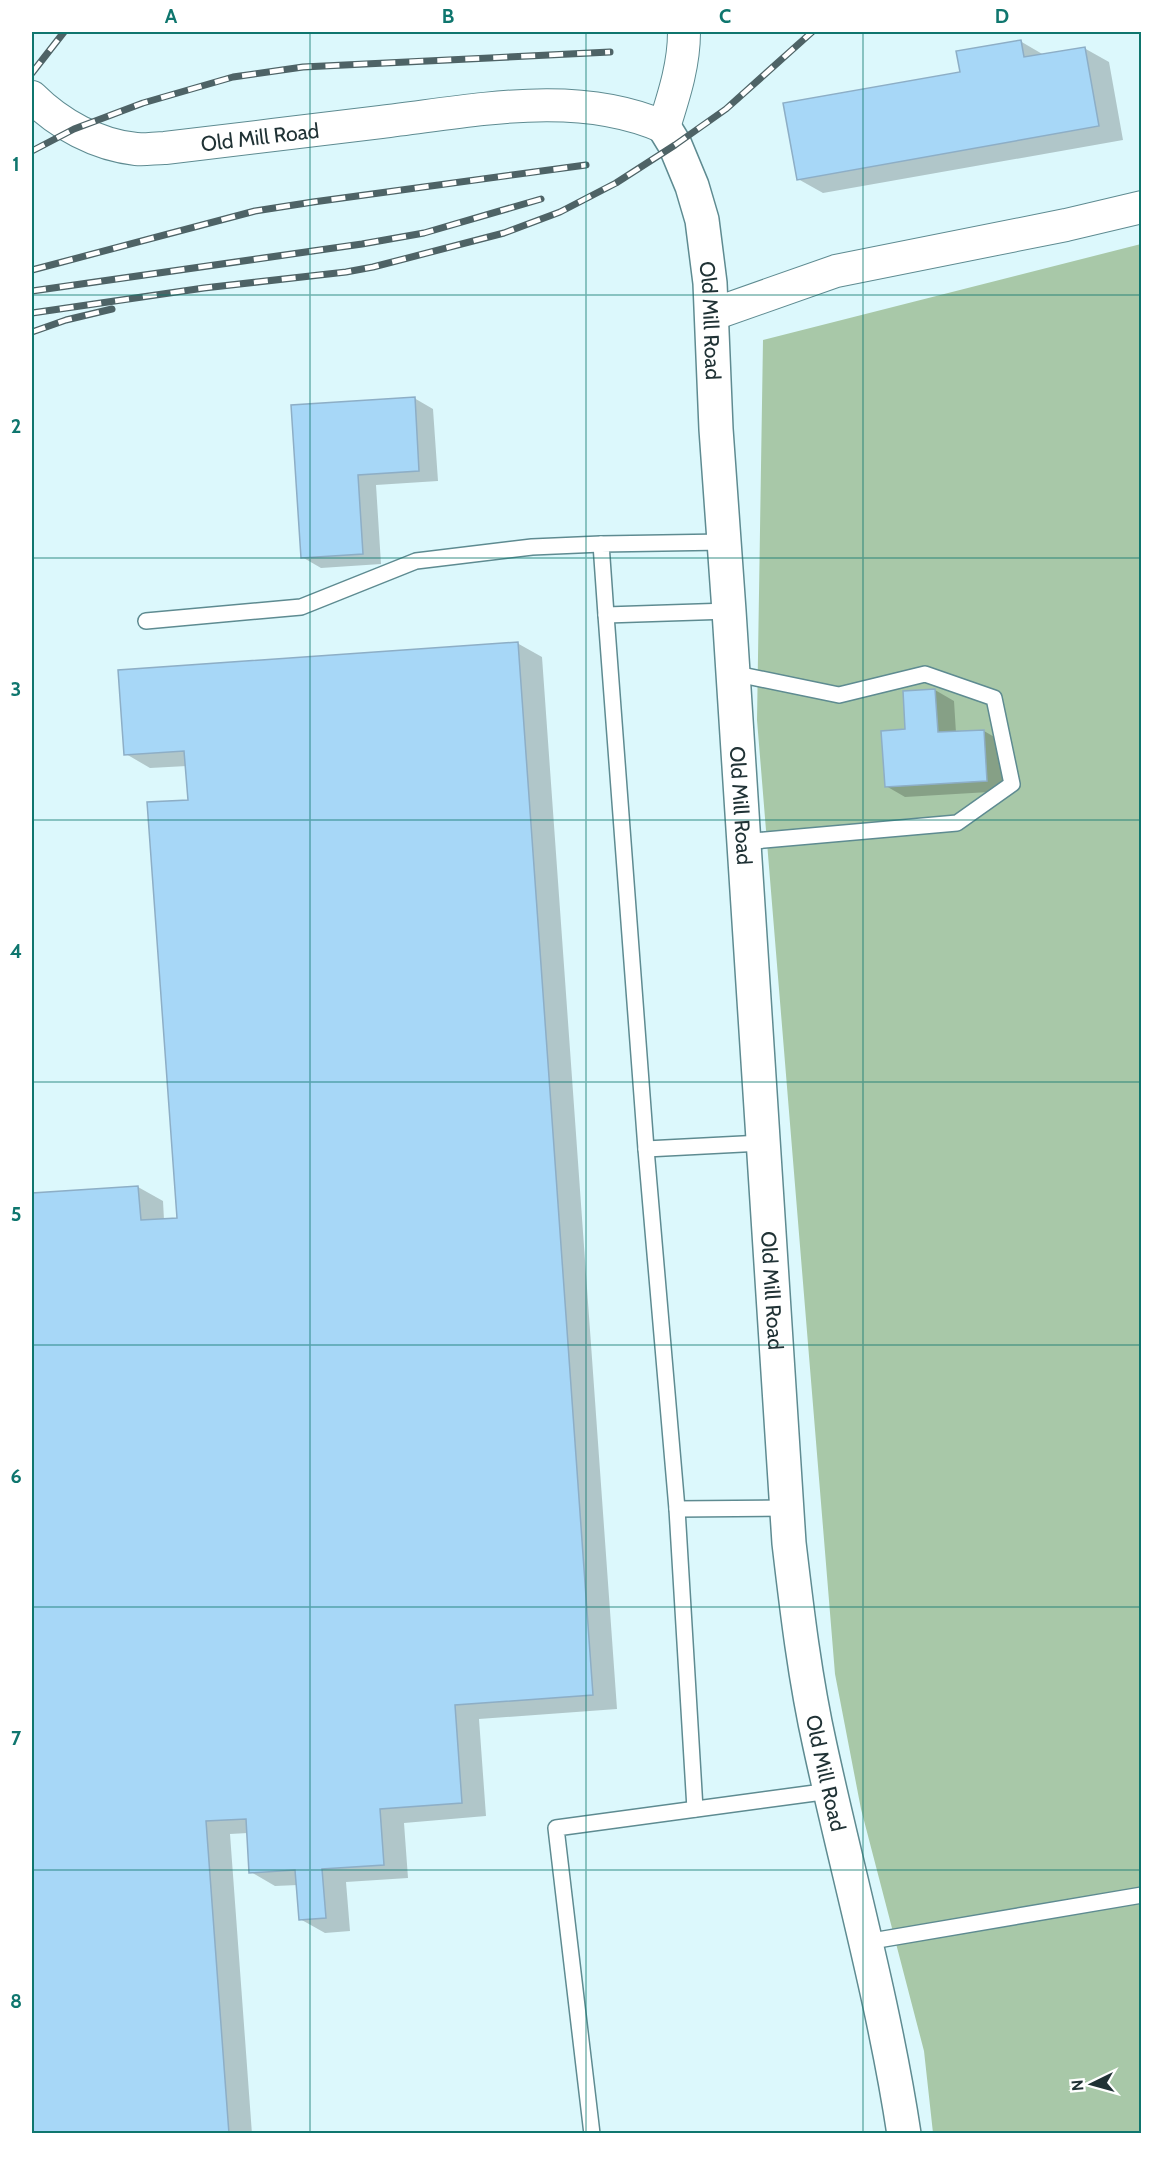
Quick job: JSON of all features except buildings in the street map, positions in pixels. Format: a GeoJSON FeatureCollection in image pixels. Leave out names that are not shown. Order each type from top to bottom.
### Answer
{"type":"FeatureCollection","features":[{"type":"Feature","properties":{"kind":"street"},"geometry":{"type":"LineString","coordinates":[[664,127],[680,76],[684,52],[684,32]]}},
{"type":"Feature","properties":{"kind":"street","name":"Old Mill Road"},"geometry":{"type":"LineString","coordinates":[[32,97],[56,117],[91,137],[136,149],[165,148],[510,107],[592,107],[640,116],[664,127],[675,145],[692,186],[702,220],[711,315],[716,429],[762,1143],[787,1508],[795,1589],[807,1680],[886,2033],[904,2133]]}},
{"type":"Feature","properties":{"kind":"street"},"geometry":{"type":"LineString","coordinates":[[711,315],[836,271],[1065,225],[1142,207]]}},
{"type":"Feature","properties":{"kind":"lane"},"geometry":{"type":"LineString","coordinates":[[146,621],[301,608],[416,561],[532,547],[724,542]]}},
{"type":"Feature","properties":{"kind":"lane"},"geometry":{"type":"LineString","coordinates":[[601,544],[646,1149],[677,1509],[695,1809]]}},
{"type":"Feature","properties":{"kind":"lane"},"geometry":{"type":"LineString","coordinates":[[606,615],[729,611]]}},
{"type":"Feature","properties":{"kind":"lane"},"geometry":{"type":"LineString","coordinates":[[732,673],[838,695],[925,674],[994,699],[1012,784],[957,823],[743,842]]}},
{"type":"Feature","properties":{"kind":"lane"},"geometry":{"type":"LineString","coordinates":[[646,1149],[762,1143]]}},
{"type":"Feature","properties":{"kind":"lane"},"geometry":{"type":"LineString","coordinates":[[677,1509],[787,1508]]}},
{"type":"Feature","properties":{"kind":"lane"},"geometry":{"type":"LineString","coordinates":[[592,2133],[555,1828],[830,1791]]}},
{"type":"Feature","properties":{"kind":"lane"},"geometry":{"type":"LineString","coordinates":[[866,1942],[1142,1895]]}},
{"type":"Feature","properties":{"kind":"green space"},"geometry":{"type":"Polygon","coordinates":[[[1141,244],[1141,2133],[933,2133],[924,2051],[861,1809],[835,1674],[757,720],[763,340],[1141,244]]]}},
{"type":"Feature","properties":{"kind":"railway"},"geometry":{"type":"LineString","coordinates":[[32,73],[64,32]]}},
{"type":"Feature","properties":{"kind":"railway"},"geometry":{"type":"LineString","coordinates":[[32,313],[204,288],[346,272],[504,233],[560,212],[616,183],[675,145],[726,109],[812,32]]}},
{"type":"Feature","properties":{"kind":"railway"},"geometry":{"type":"LineString","coordinates":[[32,151],[74,129],[143,103],[233,77],[303,67],[610,52]]}},
{"type":"Feature","properties":{"kind":"railway"},"geometry":{"type":"LineString","coordinates":[[32,270],[255,211],[586,165]]}},
{"type":"Feature","properties":{"kind":"railway"},"geometry":{"type":"LineString","coordinates":[[32,291],[362,244],[424,233],[541,199]]}},
{"type":"Feature","properties":{"kind":"railway"},"geometry":{"type":"LineString","coordinates":[[32,332],[66,320],[112,309]]}}]}
